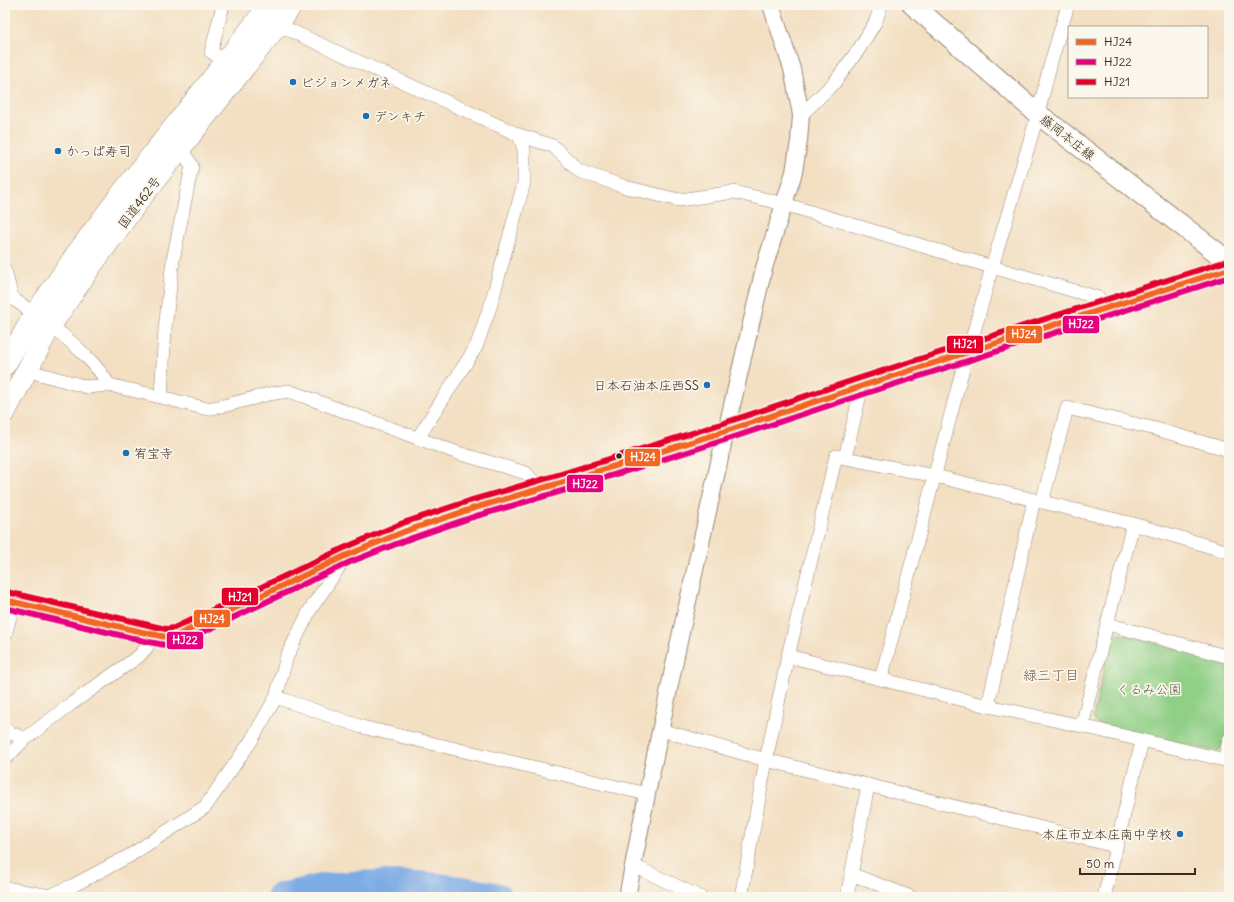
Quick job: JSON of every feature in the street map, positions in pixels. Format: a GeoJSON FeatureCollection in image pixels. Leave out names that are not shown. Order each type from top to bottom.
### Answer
{"type":"FeatureCollection","features":[{"type":"Feature","properties":{"kind":"highway","name":"国道462号"},"geometry":{"type":"LineString","coordinates":[[5,412],[26,370],[43,320],[77,253],[121,194],[269,5]]}},
{"type":"Feature","properties":{"kind":"highway","name":"国道462号"},"geometry":{"type":"LineString","coordinates":[[6,362],[92,265],[137,203],[278,26],[292,5]]}},
{"type":"Feature","properties":{"kind":"main road","name":"藤岡本庄線"},"geometry":{"type":"LineString","coordinates":[[913,5],[1038,114],[1229,262]]}},
{"type":"Feature","properties":{"kind":"street"},"geometry":{"type":"LineString","coordinates":[[222,5],[211,52],[226,61]]}},
{"type":"Feature","properties":{"kind":"street"},"geometry":{"type":"LineString","coordinates":[[627,897],[660,730],[726,431],[764,268],[794,172],[801,115],[792,69],[771,5]]}},
{"type":"Feature","properties":{"kind":"street"},"geometry":{"type":"LineString","coordinates":[[801,115],[834,84],[859,49],[876,21],[881,5]]}},
{"type":"Feature","properties":{"kind":"street"},"geometry":{"type":"LineString","coordinates":[[881,679],[967,353],[1038,114],[1051,62],[1068,5]]}},
{"type":"Feature","properties":{"kind":"street"},"geometry":{"type":"LineString","coordinates":[[278,26],[519,135],[554,146],[579,171],[625,187],[679,200],[734,192],[784,204],[992,268],[1099,298],[1106,308]]}},
{"type":"Feature","properties":{"kind":"street"},"geometry":{"type":"LineString","coordinates":[[418,438],[476,347],[491,304],[524,183],[524,149],[519,135]]}},
{"type":"Feature","properties":{"kind":"street"},"geometry":{"type":"LineString","coordinates":[[160,396],[172,260],[192,166],[181,148]]}},
{"type":"Feature","properties":{"kind":"street"},"geometry":{"type":"LineString","coordinates":[[5,635],[9,601],[166,637],[176,636],[346,555],[406,531],[471,509],[726,431],[862,386],[1229,270]]}},
{"type":"Feature","properties":{"kind":"street"},"geometry":{"type":"LineString","coordinates":[[5,271],[12,298],[43,320],[70,342],[103,374],[109,385]]}},
{"type":"Feature","properties":{"kind":"street"},"geometry":{"type":"LineString","coordinates":[[26,370],[87,387],[109,385],[160,396],[207,409],[269,394],[289,391],[458,453],[526,473],[540,489]]}},
{"type":"Feature","properties":{"kind":"street"},"geometry":{"type":"LineString","coordinates":[[845,458],[862,386]]}},
{"type":"Feature","properties":{"kind":"street"},"geometry":{"type":"LineString","coordinates":[[988,706],[1038,501],[1067,408],[1152,428],[1229,450]]}},
{"type":"Feature","properties":{"kind":"street"},"geometry":{"type":"LineString","coordinates":[[741,897],[766,760],[788,656],[836,456],[935,476],[1133,524],[1229,552]]}},
{"type":"Feature","properties":{"kind":"street"},"geometry":{"type":"LineString","coordinates":[[1082,726],[1133,524]]}},
{"type":"Feature","properties":{"kind":"street"},"geometry":{"type":"LineString","coordinates":[[5,888],[50,896],[129,856],[205,807],[251,741],[276,697],[287,656],[310,610],[346,555]]}},
{"type":"Feature","properties":{"kind":"street"},"geometry":{"type":"LineString","coordinates":[[1107,624],[1229,657]]}},
{"type":"Feature","properties":{"kind":"street"},"geometry":{"type":"LineString","coordinates":[[5,759],[25,739],[71,704],[139,656],[147,647],[152,634]]}},
{"type":"Feature","properties":{"kind":"street"},"geometry":{"type":"LineString","coordinates":[[788,656],[988,706],[1082,726],[1227,761],[1229,740]]}},
{"type":"Feature","properties":{"kind":"street"},"geometry":{"type":"LineString","coordinates":[[276,697],[362,727],[647,794]]}},
{"type":"Feature","properties":{"kind":"street"},"geometry":{"type":"LineString","coordinates":[[5,729],[25,739]]}},
{"type":"Feature","properties":{"kind":"street"},"geometry":{"type":"LineString","coordinates":[[660,730],[766,760],[1115,846]]}},
{"type":"Feature","properties":{"kind":"street"},"geometry":{"type":"LineString","coordinates":[[1104,897],[1115,846],[1142,741]]}},
{"type":"Feature","properties":{"kind":"street"},"geometry":{"type":"LineString","coordinates":[[847,897],[868,785]]}},
{"type":"Feature","properties":{"kind":"street"},"geometry":{"type":"LineString","coordinates":[[634,866],[700,897]]}},
{"type":"Feature","properties":{"kind":"street"},"geometry":{"type":"LineString","coordinates":[[851,874],[911,897]]}},
{"type":"Feature","properties":{"kind":"green space","name":"くるみ公園"},"geometry":{"type":"Polygon","coordinates":[[[1118,633],[1229,664],[1229,718],[1222,748],[1217,752],[1096,723],[1093,717],[1111,637],[1118,633]]]}},
{"type":"Feature","properties":{"kind":"waterway"},"geometry":{"type":"LineString","coordinates":[[280,897],[328,887],[371,884],[413,885],[456,889],[498,897]]}},
{"type":"Feature","properties":{"kind":"transit line","name":"HJ21"},"geometry":{"type":"LineString","coordinates":[[7,592],[166,629],[174,628],[344,548],[403,523],[469,501],[565,473],[724,423],[1227,261]]}},
{"type":"Feature","properties":{"kind":"transit line","name":"HJ24"},"geometry":{"type":"LineString","coordinates":[[5,600],[151,634],[166,637],[176,636],[347,555],[406,531],[471,509],[567,481],[726,431],[1229,269]]}},
{"type":"Feature","properties":{"kind":"transit line","name":"HJ22"},"geometry":{"type":"LineString","coordinates":[[5,608],[149,642],[165,645],[178,644],[350,562],[409,539],[473,517],[569,489],[728,439],[1229,277]]}},
{"type":"Feature","properties":{"kind":"place","name":"ビジョンメガネ"},"geometry":{"type":"Point","coordinates":[293,82]}},
{"type":"Feature","properties":{"kind":"place","name":"デンキチ"},"geometry":{"type":"Point","coordinates":[366,116]}},
{"type":"Feature","properties":{"kind":"place","name":"かっぱ寿司"},"geometry":{"type":"Point","coordinates":[58,151]}},
{"type":"Feature","properties":{"kind":"place","name":"日本石油本庄西SS"},"geometry":{"type":"Point","coordinates":[707,385]}},
{"type":"Feature","properties":{"kind":"place","name":"宥宝寺"},"geometry":{"type":"Point","coordinates":[126,453]}},
{"type":"Feature","properties":{"kind":"place","name":"本庄市立本庄南中学校"},"geometry":{"type":"Point","coordinates":[1180,834]}},
{"type":"Feature","properties":{"kind":"district","name":"緑三丁目"},"geometry":{"type":"Point","coordinates":[1051,675]}}]}
